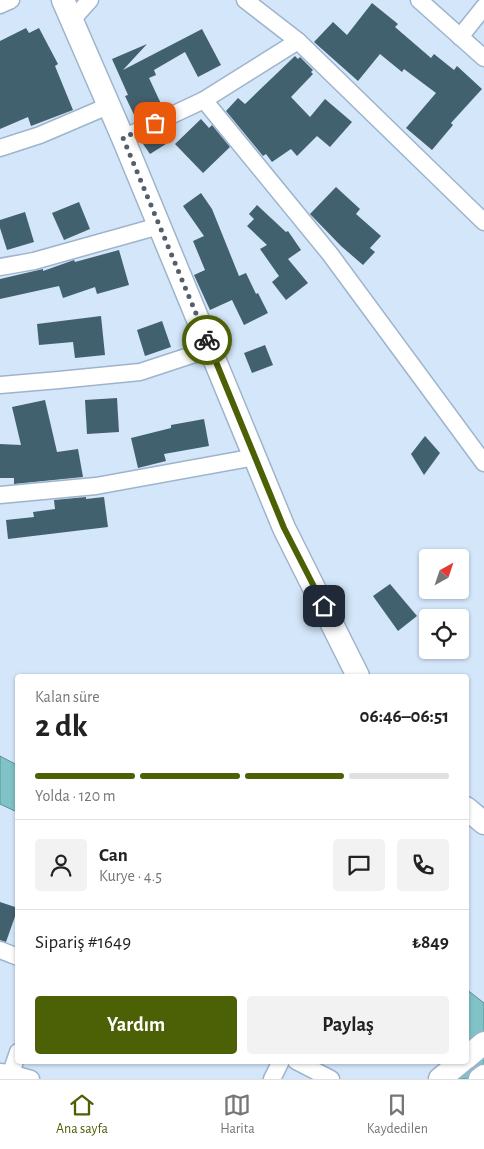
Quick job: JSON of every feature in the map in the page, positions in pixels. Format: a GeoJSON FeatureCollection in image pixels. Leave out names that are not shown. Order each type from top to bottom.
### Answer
{"type":"FeatureCollection","features":[{"type":"Feature","properties":{"kind":"street"},"geometry":{"type":"LineString","coordinates":[[0,6],[11,0]]}},
{"type":"Feature","properties":{"kind":"street"},"geometry":{"type":"LineString","coordinates":[[90,0],[67,10],[92,64],[284,528],[357,674]]}},
{"type":"Feature","properties":{"kind":"street"},"geometry":{"type":"LineString","coordinates":[[245,0],[298,42],[484,222]]}},
{"type":"Feature","properties":{"kind":"street"},"geometry":{"type":"LineString","coordinates":[[419,0],[484,58]]}},
{"type":"Feature","properties":{"kind":"street"},"geometry":{"type":"LineString","coordinates":[[460,37],[484,7]]}},
{"type":"Feature","properties":{"kind":"street"},"geometry":{"type":"LineString","coordinates":[[123,138],[204,100],[298,42]]}},
{"type":"Feature","properties":{"kind":"street"},"geometry":{"type":"LineString","coordinates":[[204,100],[330,254],[484,463]]}},
{"type":"Feature","properties":{"kind":"street"},"geometry":{"type":"LineString","coordinates":[[0,148],[40,135],[108,106]]}},
{"type":"Feature","properties":{"kind":"street"},"geometry":{"type":"LineString","coordinates":[[0,267],[34,261],[159,226]]}},
{"type":"Feature","properties":{"kind":"street"},"geometry":{"type":"LineString","coordinates":[[0,385],[140,372],[210,349]]}},
{"type":"Feature","properties":{"kind":"street"},"geometry":{"type":"LineString","coordinates":[[0,495],[96,486],[255,457]]}},
{"type":"Feature","properties":{"kind":"street"},"geometry":{"type":"LineString","coordinates":[[469,810],[484,823]]}},
{"type":"Feature","properties":{"kind":"street"},"geometry":{"type":"LineString","coordinates":[[0,950],[15,956]]}},
{"type":"Feature","properties":{"kind":"street"},"geometry":{"type":"LineString","coordinates":[[469,1056],[484,1043]]}},
{"type":"Feature","properties":{"kind":"street"},"geometry":{"type":"LineString","coordinates":[[15,1058],[6,1075],[31,1079]]}},
{"type":"Feature","properties":{"kind":"street"},"geometry":{"type":"LineString","coordinates":[[272,1079],[280,1064]]}},
{"type":"Feature","properties":{"kind":"street"},"geometry":{"type":"LineString","coordinates":[[302,1064],[331,1079]]}},
{"type":"Feature","properties":{"kind":"street"},"geometry":{"type":"LineString","coordinates":[[440,1079],[458,1064]]}},
{"type":"Feature","properties":{"kind":"street"},"geometry":{"type":"LineString","coordinates":[[480,1079],[484,1076]]}},
{"type":"Feature","properties":{"kind":"shaded area"},"geometry":{"type":"Polygon","coordinates":[[[0,756],[15,764],[15,811],[0,804],[0,756]]]}},
{"type":"Feature","properties":{"kind":"shaded area"},"geometry":{"type":"Polygon","coordinates":[[[469,991],[484,1003],[484,1079],[460,1079],[445,1064],[469,1064],[469,991]]]}},
{"type":"Feature","properties":{"kind":"building"},"geometry":{"type":"Polygon","coordinates":[[[372,3],[398,24],[395,27],[431,58],[434,54],[454,70],[457,66],[482,89],[451,123],[453,125],[432,150],[406,128],[436,93],[404,69],[402,72],[380,54],[358,81],[314,42],[333,22],[347,35],[372,3]]]}},
{"type":"Feature","properties":{"kind":"building"},"geometry":{"type":"Polygon","coordinates":[[[26,28],[29,33],[39,28],[58,64],[55,66],[73,110],[31,126],[28,117],[0,129],[0,41],[26,28]]]}},
{"type":"Feature","properties":{"kind":"building"},"geometry":{"type":"Polygon","coordinates":[[[202,29],[221,65],[198,77],[185,52],[154,70],[156,75],[149,78],[163,108],[137,121],[125,96],[128,95],[112,59],[147,44],[123,70],[202,29]]]}},
{"type":"Feature","properties":{"kind":"building"},"geometry":{"type":"Polygon","coordinates":[[[295,56],[298,59],[300,57],[313,70],[311,72],[313,74],[291,97],[310,117],[325,99],[352,122],[330,147],[317,136],[297,156],[291,149],[272,162],[266,154],[263,156],[226,111],[238,98],[245,104],[295,56]]]}},
{"type":"Feature","properties":{"kind":"building"},"geometry":{"type":"Polygon","coordinates":[[[201,119],[209,128],[212,125],[230,147],[203,173],[175,144],[201,119]]]}},
{"type":"Feature","properties":{"kind":"building"},"geometry":{"type":"Polygon","coordinates":[[[158,133],[166,144],[150,154],[141,141],[158,133]]]}},
{"type":"Feature","properties":{"kind":"building"},"geometry":{"type":"Polygon","coordinates":[[[336,187],[360,209],[356,214],[381,236],[370,248],[375,252],[363,265],[341,246],[310,214],[336,187]]]}},
{"type":"Feature","properties":{"kind":"building"},"geometry":{"type":"Polygon","coordinates":[[[201,193],[212,209],[239,276],[246,273],[268,313],[244,325],[232,300],[210,310],[194,275],[205,270],[193,241],[204,236],[183,206],[201,193]]]}},
{"type":"Feature","properties":{"kind":"building"},"geometry":{"type":"Polygon","coordinates":[[[79,202],[90,229],[64,240],[52,213],[79,202]]]}},
{"type":"Feature","properties":{"kind":"building"},"geometry":{"type":"Polygon","coordinates":[[[257,205],[286,232],[288,231],[301,250],[288,259],[308,283],[286,300],[272,282],[279,276],[260,249],[267,245],[247,226],[254,219],[249,214],[257,205]]]}},
{"type":"Feature","properties":{"kind":"building"},"geometry":{"type":"Polygon","coordinates":[[[25,212],[34,242],[7,250],[0,228],[0,220],[25,212]]]}},
{"type":"Feature","properties":{"kind":"building"},"geometry":{"type":"Polygon","coordinates":[[[119,250],[129,285],[97,294],[95,287],[63,298],[59,286],[0,299],[0,279],[43,269],[43,271],[74,260],[75,262],[119,250]]]}},
{"type":"Feature","properties":{"kind":"building"},"geometry":{"type":"Polygon","coordinates":[[[101,316],[105,355],[75,358],[73,342],[39,345],[37,324],[101,316]]]}},
{"type":"Feature","properties":{"kind":"building"},"geometry":{"type":"Polygon","coordinates":[[[162,321],[171,347],[145,356],[137,330],[162,321]]]}},
{"type":"Feature","properties":{"kind":"building"},"geometry":{"type":"Polygon","coordinates":[[[265,345],[273,365],[252,373],[244,353],[265,345]]]}},
{"type":"Feature","properties":{"kind":"building"},"geometry":{"type":"Polygon","coordinates":[[[117,398],[119,432],[87,434],[85,400],[117,398]]]}},
{"type":"Feature","properties":{"kind":"building"},"geometry":{"type":"Polygon","coordinates":[[[45,400],[57,452],[78,449],[83,477],[14,484],[14,478],[0,478],[0,444],[21,445],[12,407],[45,400]]]}},
{"type":"Feature","properties":{"kind":"building"},"geometry":{"type":"Polygon","coordinates":[[[204,419],[209,446],[164,454],[166,461],[138,468],[131,438],[171,428],[171,425],[204,419]]]}},
{"type":"Feature","properties":{"kind":"building"},"geometry":{"type":"Polygon","coordinates":[[[425,436],[440,453],[424,475],[411,454],[425,436]]]}},
{"type":"Feature","properties":{"kind":"building"},"geometry":{"type":"Polygon","coordinates":[[[86,497],[86,499],[104,497],[108,527],[8,539],[6,520],[34,517],[33,512],[55,509],[54,500],[86,497]]]}},
{"type":"Feature","properties":{"kind":"building"},"geometry":{"type":"Polygon","coordinates":[[[390,584],[417,616],[398,631],[373,596],[390,584]]]}},
{"type":"Feature","properties":{"kind":"building"},"geometry":{"type":"Polygon","coordinates":[[[0,902],[15,907],[15,916],[6,942],[0,940],[0,902]]]}},
{"type":"Feature","properties":{"kind":"way so far"},"geometry":{"type":"LineString","coordinates":[[155,123],[123,138],[207,340]]}},
{"type":"Feature","properties":{"kind":"route"},"geometry":{"type":"LineString","coordinates":[[207,340],[284,528],[324,606]]}}]}
